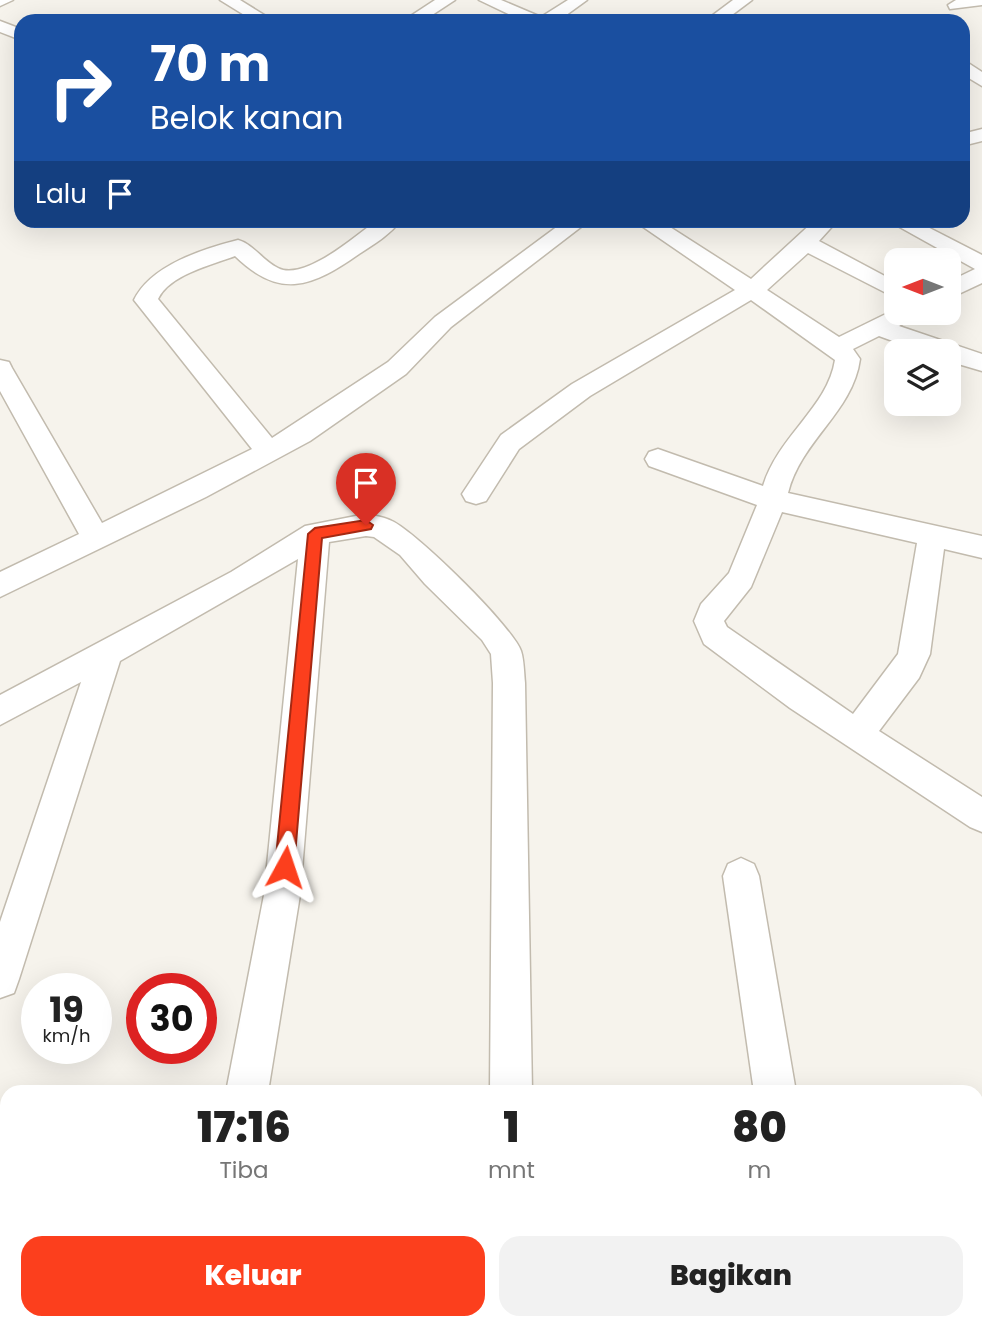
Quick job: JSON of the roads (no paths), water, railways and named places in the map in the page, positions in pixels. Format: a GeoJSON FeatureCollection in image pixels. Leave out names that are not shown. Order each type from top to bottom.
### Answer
{"type":"FeatureCollection","features":[{"type":"Feature","properties":{"kind":"street"},"geometry":{"type":"LineString","coordinates":[[228,0],[254,14]]}},
{"type":"Feature","properties":{"kind":"street"},"geometry":{"type":"LineString","coordinates":[[423,14],[447,0]]}},
{"type":"Feature","properties":{"kind":"street"},"geometry":{"type":"LineString","coordinates":[[487,0],[520,14]]}},
{"type":"Feature","properties":{"kind":"street"},"geometry":{"type":"LineString","coordinates":[[557,14],[579,0]]}},
{"type":"Feature","properties":{"kind":"street"},"geometry":{"type":"LineString","coordinates":[[723,14],[744,0]]}},
{"type":"Feature","properties":{"kind":"street"},"geometry":{"type":"LineString","coordinates":[[956,5],[981,0]]}},
{"type":"Feature","properties":{"kind":"street"},"geometry":{"type":"LineString","coordinates":[[269,452],[146,300],[148,291],[158,281],[238,247],[260,268],[276,276],[289,279],[307,275],[379,228]]}},
{"type":"Feature","properties":{"kind":"street"},"geometry":{"type":"LineString","coordinates":[[0,585],[269,452],[397,368],[443,322],[569,228]]}},
{"type":"Feature","properties":{"kind":"street"},"geometry":{"type":"LineString","coordinates":[[655,228],[837,347],[848,359],[847,372],[789,454],[741,579],[712,612],[709,621],[715,635],[857,736],[982,816]]}},
{"type":"Feature","properties":{"kind":"street"},"geometry":{"type":"LineString","coordinates":[[476,494],[510,442],[581,390],[752,290],[820,228]]}},
{"type":"Feature","properties":{"kind":"street"},"geometry":{"type":"LineString","coordinates":[[912,228],[982,264]]}},
{"type":"Feature","properties":{"kind":"street"},"geometry":{"type":"LineString","coordinates":[[806,243],[884,284]]}},
{"type":"Feature","properties":{"kind":"street"},"geometry":{"type":"LineString","coordinates":[[961,285],[982,274]]}},
{"type":"Feature","properties":{"kind":"street"},"geometry":{"type":"LineString","coordinates":[[837,347],[884,325]]}},
{"type":"Feature","properties":{"kind":"street"},"geometry":{"type":"LineString","coordinates":[[878,328],[910,339]]}},
{"type":"Feature","properties":{"kind":"street"},"geometry":{"type":"LineString","coordinates":[[961,356],[982,363]]}},
{"type":"Feature","properties":{"kind":"street"},"geometry":{"type":"LineString","coordinates":[[2,376],[96,539]]}},
{"type":"Feature","properties":{"kind":"street"},"geometry":{"type":"LineString","coordinates":[[657,459],[773,500],[982,547]]}},
{"type":"Feature","properties":{"kind":"street"},"geometry":{"type":"LineString","coordinates":[[0,711],[241,580],[315,534],[345,527],[382,528],[410,547],[435,576],[493,631],[506,652],[509,683],[511,1085]]}},
{"type":"Feature","properties":{"kind":"street"},"geometry":{"type":"LineString","coordinates":[[248,1085],[282,895],[315,534]]}},
{"type":"Feature","properties":{"kind":"street"},"geometry":{"type":"LineString","coordinates":[[857,736],[908,669],[914,654],[932,536]]}},
{"type":"Feature","properties":{"kind":"street"},"geometry":{"type":"LineString","coordinates":[[0,979],[107,652]]}},
{"type":"Feature","properties":{"kind":"street"},"geometry":{"type":"LineString","coordinates":[[741,876],[774,1085]]}}]}
